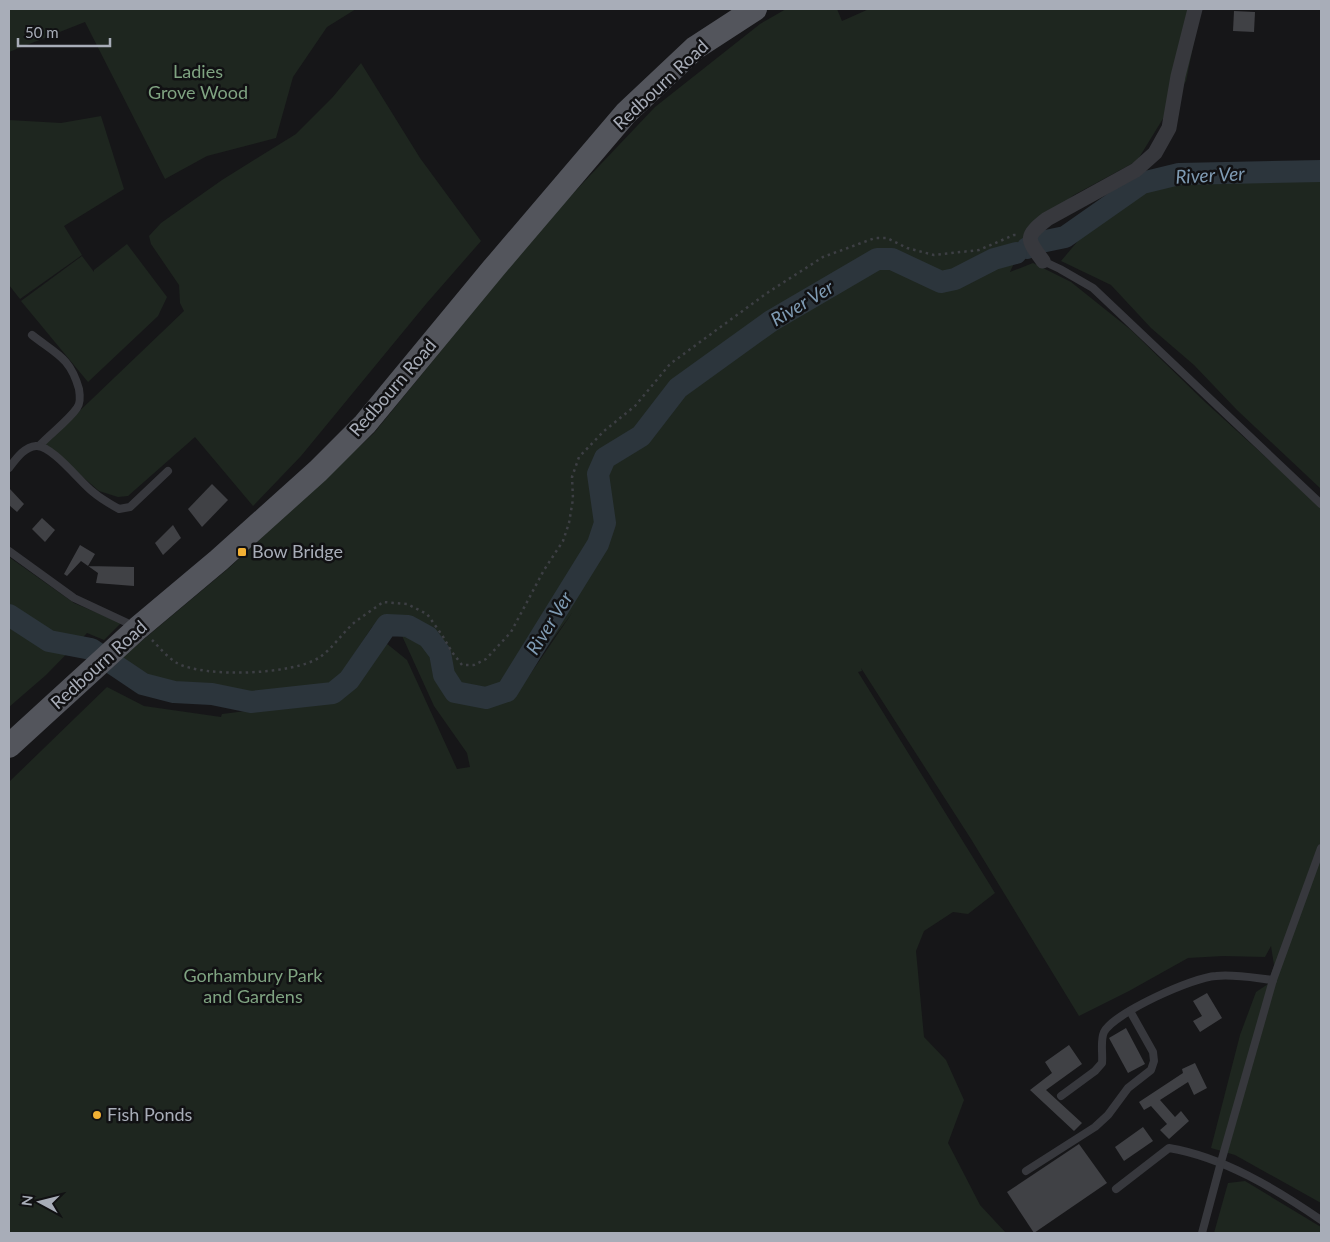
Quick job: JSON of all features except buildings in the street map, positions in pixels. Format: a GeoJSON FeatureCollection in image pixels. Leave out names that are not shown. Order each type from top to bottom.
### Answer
{"type":"FeatureCollection","features":[{"type":"Feature","properties":{"kind":"main road","name":"Redbourn Road"},"geometry":{"type":"LineString","coordinates":[[9,746],[116,649],[143,632],[219,560],[318,471],[366,424],[493,269],[626,113],[695,48],[755,9]]}},
{"type":"Feature","properties":{"kind":"street"},"geometry":{"type":"LineString","coordinates":[[1043,261],[1030,240],[1037,227],[1136,170],[1155,153],[1168,128],[1178,76],[1195,9]]}},
{"type":"Feature","properties":{"kind":"lane"},"geometry":{"type":"LineString","coordinates":[[1043,261],[1093,288],[1321,504]]}},
{"type":"Feature","properties":{"kind":"lane"},"geometry":{"type":"LineString","coordinates":[[32,336],[59,354],[69,365],[75,374],[80,395],[77,408],[39,446]]}},
{"type":"Feature","properties":{"kind":"lane"},"geometry":{"type":"LineString","coordinates":[[9,468],[21,453],[34,446],[45,447],[94,493],[119,509],[130,507],[168,471]]}},
{"type":"Feature","properties":{"kind":"lane"},"geometry":{"type":"LineString","coordinates":[[9,551],[74,598],[143,632]]}},
{"type":"Feature","properties":{"kind":"lane"},"geometry":{"type":"LineString","coordinates":[[1202,1233],[1273,980],[1321,848]]}},
{"type":"Feature","properties":{"kind":"lane"},"geometry":{"type":"LineString","coordinates":[[1061,1096],[1102,1063],[1104,1032],[1115,1020],[1130,1011],[1196,980],[1216,976],[1273,980]]}},
{"type":"Feature","properties":{"kind":"lane"},"geometry":{"type":"LineString","coordinates":[[1026,1171],[1096,1127],[1108,1115],[1128,1088],[1151,1070],[1154,1061],[1153,1052],[1130,1011]]}},
{"type":"Feature","properties":{"kind":"lane"},"geometry":{"type":"LineString","coordinates":[[1116,1189],[1169,1148],[1190,1152],[1221,1162],[1294,1202],[1321,1220]]}},
{"type":"Feature","properties":{"kind":"path"},"geometry":{"type":"LineString","coordinates":[[143,632],[177,663],[217,672],[275,671],[301,667],[319,658],[354,623],[383,602],[407,604],[427,614],[462,664],[474,665],[486,659],[510,632],[544,570],[563,541],[569,523],[573,500],[572,477],[579,457],[604,431],[635,406],[670,364],[767,293],[823,257],[875,238],[887,238],[907,248],[934,255],[979,250],[1014,235],[1030,240]]}},
{"type":"Feature","properties":{"kind":"green space","name":"Ladies Grove Wood"},"geometry":{"type":"Polygon","coordinates":[[[9,9],[356,9],[327,27],[293,77],[276,138],[207,156],[165,179],[85,22],[9,52],[9,9]]]}},
{"type":"Feature","properties":{"kind":"green space","name":"Gorhambury Park and Gardens"},"geometry":{"type":"Polygon","coordinates":[[[786,9],[837,9],[842,21],[869,9],[1193,9],[1200,13],[1186,81],[1137,161],[1074,195],[1030,228],[1010,272],[1033,263],[1071,282],[1131,330],[1205,402],[1321,507],[1321,1203],[1235,1155],[1211,1148],[1240,1035],[1256,992],[1268,984],[1274,965],[1271,946],[1265,957],[1223,956],[1188,958],[1079,1016],[971,839],[861,668],[862,671],[858,672],[995,893],[968,914],[953,912],[924,931],[916,951],[924,1037],[946,1060],[964,1100],[948,1143],[980,1205],[1006,1233],[9,1233],[9,782],[107,687],[144,706],[221,717],[222,714],[331,700],[359,680],[386,643],[407,660],[457,769],[470,767],[467,753],[434,706],[393,616],[372,627],[334,685],[247,698],[148,680],[119,660],[230,567],[374,433],[545,223],[655,107],[760,24],[786,9]],[[572,613],[511,696],[516,695],[572,613]]]}},
{"type":"Feature","properties":{"kind":"green space"},"geometry":{"type":"Polygon","coordinates":[[[361,63],[420,158],[481,241],[426,304],[301,456],[253,506],[195,437],[128,496],[118,497],[99,491],[45,444],[184,311],[180,303],[179,285],[151,244],[149,236],[161,223],[222,180],[296,134],[332,98],[361,63]]]}},
{"type":"Feature","properties":{"kind":"green space"},"geometry":{"type":"Polygon","coordinates":[[[101,116],[124,189],[64,226],[82,255],[20,299],[9,285],[9,120],[61,123],[101,116]]]}},
{"type":"Feature","properties":{"kind":"green space"},"geometry":{"type":"Polygon","coordinates":[[[1307,176],[1321,181],[1321,489],[1237,410],[1194,365],[1151,328],[1111,285],[1061,261],[1088,229],[1143,189],[1166,183],[1307,176]]]}},
{"type":"Feature","properties":{"kind":"green space"},"geometry":{"type":"Polygon","coordinates":[[[127,244],[167,297],[158,316],[88,382],[21,301],[82,256],[94,272],[94,270],[127,244]]]}},
{"type":"Feature","properties":{"kind":"green space"},"geometry":{"type":"Polygon","coordinates":[[[9,557],[74,603],[121,623],[104,640],[87,633],[46,675],[9,707],[9,557]]]}},
{"type":"Feature","properties":{"kind":"green space"},"geometry":{"type":"Polygon","coordinates":[[[1245,1181],[1321,1227],[1321,1233],[1214,1233],[1228,1183],[1245,1181]]]}},
{"type":"Feature","properties":{"kind":"waterway","name":"River Ver"},"geometry":{"type":"LineString","coordinates":[[1027,248],[1041,242],[1065,237],[1142,183],[1179,174],[1321,171]]}},
{"type":"Feature","properties":{"kind":"waterway","name":"River Ver"},"geometry":{"type":"LineString","coordinates":[[9,615],[49,641],[91,649],[143,684],[174,692],[212,694],[251,702],[333,693],[349,680],[387,625],[408,626],[428,637],[440,653],[444,675],[455,692],[486,698],[507,691],[598,544],[605,523],[598,474],[605,458],[641,436],[678,388],[771,321],[877,259],[892,259],[941,282],[955,279],[994,259],[1016,253]]}},
{"type":"Feature","properties":{"kind":"place","name":"Bow Bridge"},"geometry":{"type":"Point","coordinates":[242,552]}},
{"type":"Feature","properties":{"kind":"place","name":"Fish Ponds"},"geometry":{"type":"Point","coordinates":[97,1115]}}]}
